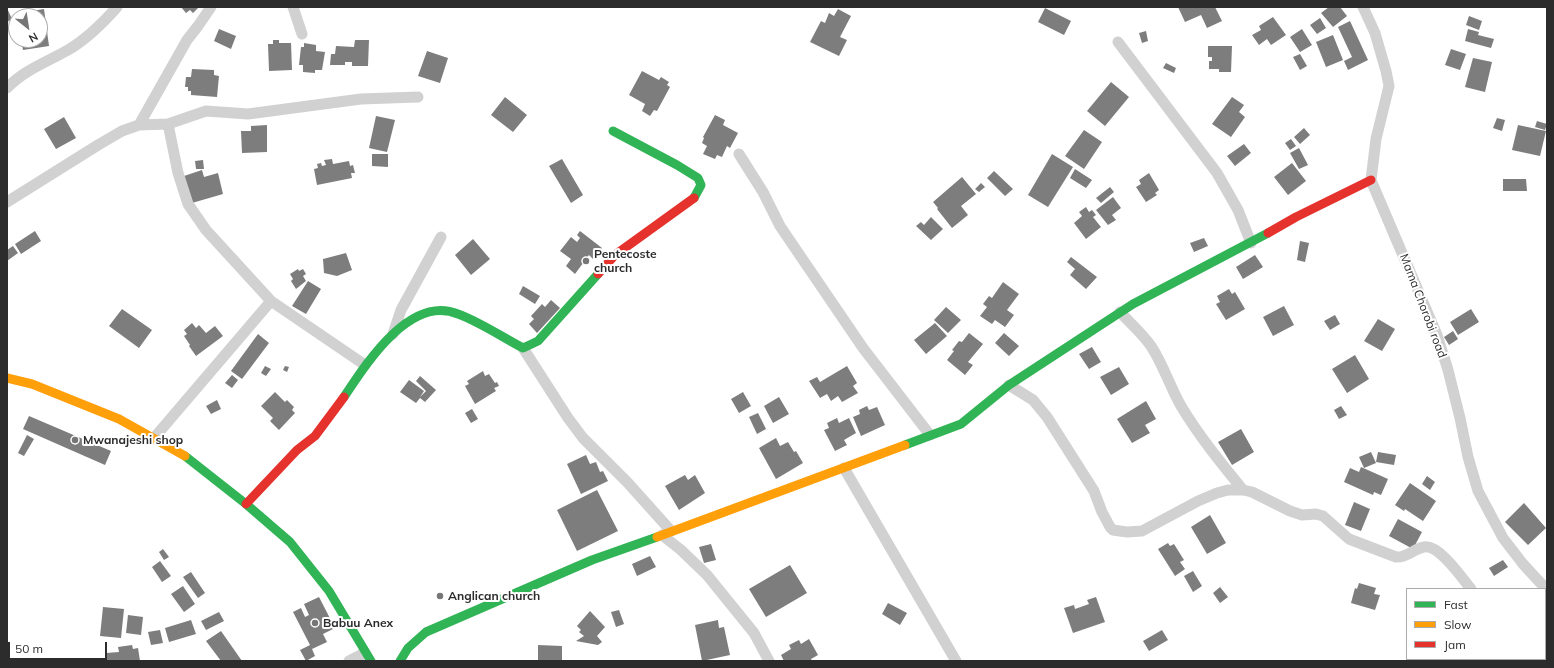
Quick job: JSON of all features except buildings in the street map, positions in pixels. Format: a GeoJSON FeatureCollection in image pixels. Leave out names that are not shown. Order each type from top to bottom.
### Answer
{"type":"FeatureCollection","features":[{"type":"Feature","properties":{"kind":"street"},"geometry":{"type":"LineString","coordinates":[[7,88],[32,69],[69,50],[95,31],[117,7]]}},
{"type":"Feature","properties":{"kind":"street"},"geometry":{"type":"LineString","coordinates":[[139,125],[187,40],[211,7]]}},
{"type":"Feature","properties":{"kind":"street"},"geometry":{"type":"LineString","coordinates":[[293,7],[302,34]]}},
{"type":"Feature","properties":{"kind":"street","name":"Mama Chorobi road"},"geometry":{"type":"LineString","coordinates":[[1363,7],[1374,33],[1389,86],[1376,139],[1371,180],[1376,195],[1402,250],[1437,335],[1448,370],[1468,457],[1478,491],[1503,538],[1523,564],[1545,588]]}},
{"type":"Feature","properties":{"kind":"street"},"geometry":{"type":"LineString","coordinates":[[1118,42],[1217,173],[1238,210],[1251,243]]}},
{"type":"Feature","properties":{"kind":"street"},"geometry":{"type":"LineString","coordinates":[[7,202],[98,145],[139,125],[168,124],[206,111],[248,114],[361,99],[418,97]]}},
{"type":"Feature","properties":{"kind":"street"},"geometry":{"type":"LineString","coordinates":[[168,124],[178,173],[188,204],[206,230],[271,300],[365,365]]}},
{"type":"Feature","properties":{"kind":"street"},"geometry":{"type":"LineString","coordinates":[[523,348],[538,341],[615,256],[692,201],[698,193],[701,185],[698,178],[677,165],[613,131]]}},
{"type":"Feature","properties":{"kind":"street"},"geometry":{"type":"LineString","coordinates":[[739,154],[763,192],[780,226],[799,254],[864,348],[930,435]]}},
{"type":"Feature","properties":{"kind":"street"},"geometry":{"type":"LineString","coordinates":[[400,661],[412,642],[426,632],[592,560],[961,424],[1009,385],[1132,304],[1251,243],[1296,217],[1371,180]]}},
{"type":"Feature","properties":{"kind":"street"},"geometry":{"type":"LineString","coordinates":[[392,334],[401,310],[441,237]]}},
{"type":"Feature","properties":{"kind":"street"},"geometry":{"type":"LineString","coordinates":[[154,438],[271,300]]}},
{"type":"Feature","properties":{"kind":"street"},"geometry":{"type":"LineString","coordinates":[[246,504],[297,450],[315,436],[334,412],[365,365],[392,334],[413,318],[435,310],[457,313],[523,348],[568,418],[583,438],[628,483],[681,550],[707,575],[754,633],[769,661]]}},
{"type":"Feature","properties":{"kind":"street"},"geometry":{"type":"LineString","coordinates":[[1120,312],[1141,333],[1151,346],[1178,399],[1195,428],[1243,490]]}},
{"type":"Feature","properties":{"kind":"street"},"geometry":{"type":"LineString","coordinates":[[7,378],[32,384],[119,419],[179,452],[246,504],[290,542],[329,591],[368,657],[349,661]]}},
{"type":"Feature","properties":{"kind":"street"},"geometry":{"type":"LineString","coordinates":[[1009,385],[1033,400],[1047,417],[1094,491],[1102,512],[1113,530],[1127,532],[1142,531],[1210,496],[1228,490],[1243,490],[1252,492],[1290,511],[1302,515],[1316,514],[1323,516],[1349,539],[1396,557],[1403,557],[1424,547],[1433,548],[1444,557],[1470,588]]}},
{"type":"Feature","properties":{"kind":"street"},"geometry":{"type":"LineString","coordinates":[[844,468],[956,661]]}},
{"type":"Feature","properties":{"kind":"traffic: fast"},"geometry":{"type":"LineString","coordinates":[[613,131],[677,165],[698,178],[701,185],[694,198]]}},
{"type":"Feature","properties":{"kind":"traffic: fast"},"geometry":{"type":"LineString","coordinates":[[905,445],[961,424],[1009,385],[1133,304],[1268,233]]}},
{"type":"Feature","properties":{"kind":"traffic: fast"},"geometry":{"type":"LineString","coordinates":[[344,397],[364,367],[391,336],[407,323],[423,314],[440,310],[458,314],[483,325],[523,348],[538,341],[598,274]]}},
{"type":"Feature","properties":{"kind":"traffic: fast"},"geometry":{"type":"LineString","coordinates":[[185,456],[246,504],[290,542],[329,591],[371,661]]}},
{"type":"Feature","properties":{"kind":"traffic: fast"},"geometry":{"type":"LineString","coordinates":[[400,661],[408,648],[426,632],[592,560],[657,537]]}},
{"type":"Feature","properties":{"kind":"traffic: slow"},"geometry":{"type":"LineString","coordinates":[[7,378],[32,384],[119,419],[185,456]]}},
{"type":"Feature","properties":{"kind":"traffic: slow"},"geometry":{"type":"LineString","coordinates":[[657,537],[905,445]]}},
{"type":"Feature","properties":{"kind":"traffic: jam"},"geometry":{"type":"LineString","coordinates":[[1268,233],[1296,217],[1371,180]]}},
{"type":"Feature","properties":{"kind":"traffic: jam"},"geometry":{"type":"LineString","coordinates":[[598,274],[615,255],[694,198]]}},
{"type":"Feature","properties":{"kind":"traffic: jam"},"geometry":{"type":"LineString","coordinates":[[246,504],[297,450],[315,436],[344,397]]}},
{"type":"Feature","properties":{"kind":"place","name":"Pentecoste church"},"geometry":{"type":"Point","coordinates":[586,261]}},
{"type":"Feature","properties":{"kind":"place","name":"Mwanajeshi shop"},"geometry":{"type":"Point","coordinates":[75,440]}},
{"type":"Feature","properties":{"kind":"place","name":"Anglican church"},"geometry":{"type":"Point","coordinates":[440,596]}},
{"type":"Feature","properties":{"kind":"place","name":"Babuu Anex"},"geometry":{"type":"Point","coordinates":[315,623]}}]}
